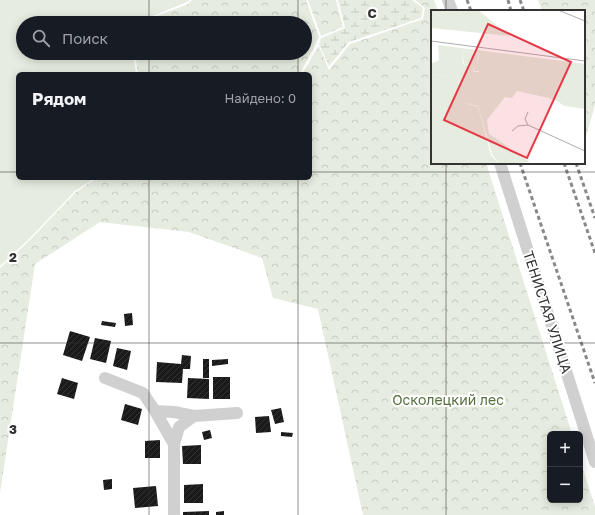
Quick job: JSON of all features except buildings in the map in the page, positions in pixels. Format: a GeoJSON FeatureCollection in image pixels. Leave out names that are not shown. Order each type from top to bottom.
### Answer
{"type":"FeatureCollection","features":[{"type":"Feature","properties":{"kind":"street"},"geometry":{"type":"LineString","coordinates":[[448,0],[452,10]]}},
{"type":"Feature","properties":{"kind":"street","name":"ТЕНИСТАЯ УЛИЦА"},"geometry":{"type":"LineString","coordinates":[[500,164],[595,462]]}},
{"type":"Feature","properties":{"kind":"street"},"geometry":{"type":"LineString","coordinates":[[105,378],[142,393],[155,411],[174,444]]}},
{"type":"Feature","properties":{"kind":"street"},"geometry":{"type":"LineString","coordinates":[[155,411],[174,412],[194,416],[237,413]]}},
{"type":"Feature","properties":{"kind":"street"},"geometry":{"type":"LineString","coordinates":[[174,515],[174,444],[180,427],[194,416]]}},
{"type":"Feature","properties":{"kind":"green space"},"geometry":{"type":"Polygon","coordinates":[[[0,0],[190,0],[153,16],[16,16],[16,60],[134,60],[136,72],[16,72],[16,180],[92,180],[75,191],[28,240],[0,266],[0,0]]]}},
{"type":"Feature","properties":{"kind":"green space"},"geometry":{"type":"Polygon","coordinates":[[[192,0],[306,0],[312,16],[157,16],[188,4],[192,0]]]}},
{"type":"Feature","properties":{"kind":"green space"},"geometry":{"type":"Polygon","coordinates":[[[308,0],[336,0],[343,27],[321,36],[308,0]]]}},
{"type":"Feature","properties":{"kind":"green space"},"geometry":{"type":"Polygon","coordinates":[[[338,0],[412,0],[423,8],[421,18],[349,42],[329,66],[319,44],[321,38],[345,28],[338,0]]]}},
{"type":"Feature","properties":{"kind":"green space","name":"Осколецкий лес"},"geometry":{"type":"Polygon","coordinates":[[[415,0],[434,0],[438,10],[431,10],[431,164],[486,164],[571,431],[547,431],[547,503],[583,503],[583,469],[595,507],[595,515],[363,515],[318,309],[273,298],[262,258],[189,232],[100,222],[35,264],[0,493],[0,268],[30,240],[76,192],[94,180],[312,180],[312,72],[303,72],[310,60],[312,60],[319,46],[329,70],[350,44],[423,19],[425,8],[415,0]]]}},
{"type":"Feature","properties":{"kind":"green space"},"geometry":{"type":"Polygon","coordinates":[[[538,0],[595,0],[595,105],[585,140],[585,10],[542,10],[538,0]]]}},
{"type":"Feature","properties":{"kind":"green space"},"geometry":{"type":"Polygon","coordinates":[[[312,17],[319,37],[312,51],[312,17]]]}},
{"type":"Feature","properties":{"kind":"green space"},"geometry":{"type":"Polygon","coordinates":[[[136,60],[307,60],[301,72],[138,72],[136,60]]]}},
{"type":"Feature","properties":{"kind":"railway"},"geometry":{"type":"LineString","coordinates":[[467,0],[471,10]]}},
{"type":"Feature","properties":{"kind":"railway"},"geometry":{"type":"LineString","coordinates":[[508,0],[511,10]]}},
{"type":"Feature","properties":{"kind":"railway"},"geometry":{"type":"LineString","coordinates":[[520,0],[524,10]]}},
{"type":"Feature","properties":{"kind":"railway"},"geometry":{"type":"LineString","coordinates":[[520,164],[595,383]]}},
{"type":"Feature","properties":{"kind":"railway"},"geometry":{"type":"LineString","coordinates":[[564,164],[595,253]]}},
{"type":"Feature","properties":{"kind":"railway"},"geometry":{"type":"LineString","coordinates":[[576,164],[595,218]]}}]}
